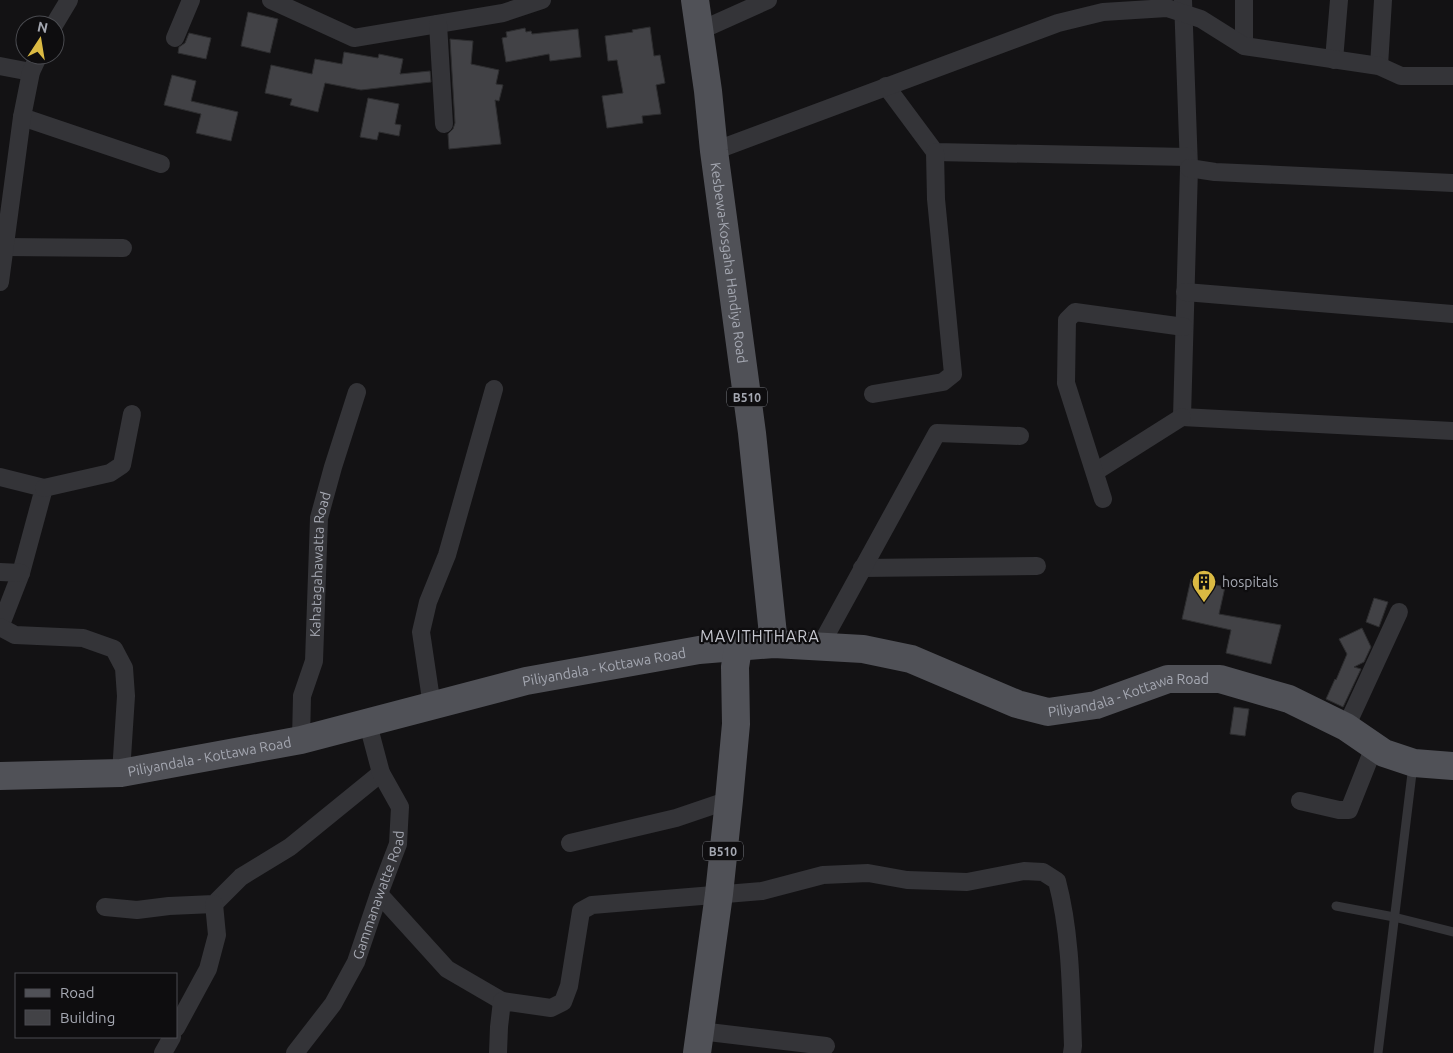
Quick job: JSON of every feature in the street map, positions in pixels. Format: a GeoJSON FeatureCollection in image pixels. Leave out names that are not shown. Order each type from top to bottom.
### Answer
{"type":"FeatureCollection","features":[{"type":"Feature","properties":{"kind":"main road","name":"Kesbewa-Kosgaha Handiya Road"},"geometry":{"type":"LineString","coordinates":[[695,0],[752,433],[774,644]]}},
{"type":"Feature","properties":{"kind":"main road","name":"Piliyandala - Kottawa Road"},"geometry":{"type":"LineString","coordinates":[[0,776],[120,773],[301,740],[368,724],[526,681],[699,650],[774,644],[864,649],[912,659],[1017,704],[1048,712],[1096,705],[1168,679],[1220,679],[1289,699],[1346,727],[1384,753],[1414,763],[1453,766]]}},
{"type":"Feature","properties":{"kind":"main road","name":"B510"},"geometry":{"type":"LineString","coordinates":[[699,1042],[719,894],[729,800],[736,724],[735,667],[738,648]]}},
{"type":"Feature","properties":{"kind":"street"},"geometry":{"type":"LineString","coordinates":[[60,15],[69,0]]}},
{"type":"Feature","properties":{"kind":"street"},"geometry":{"type":"LineString","coordinates":[[175,38],[191,0]]}},
{"type":"Feature","properties":{"kind":"street"},"geometry":{"type":"LineString","coordinates":[[271,0],[354,38],[503,13],[542,0]]}},
{"type":"Feature","properties":{"kind":"street"},"geometry":{"type":"LineString","coordinates":[[699,31],[768,0]]}},
{"type":"Feature","properties":{"kind":"street"},"geometry":{"type":"LineString","coordinates":[[1244,0],[1244,46]]}},
{"type":"Feature","properties":{"kind":"street"},"geometry":{"type":"LineString","coordinates":[[1334,60],[1340,0]]}},
{"type":"Feature","properties":{"kind":"street"},"geometry":{"type":"LineString","coordinates":[[1379,66],[1383,0]]}},
{"type":"Feature","properties":{"kind":"street"},"geometry":{"type":"LineString","coordinates":[[1182,417],[1188,163],[1183,6]]}},
{"type":"Feature","properties":{"kind":"street"},"geometry":{"type":"LineString","coordinates":[[714,151],[1067,20],[1103,12],[1183,6],[1244,46],[1379,66],[1401,76],[1453,76]]}},
{"type":"Feature","properties":{"kind":"street"},"geometry":{"type":"LineString","coordinates":[[438,24],[444,124]]}},
{"type":"Feature","properties":{"kind":"street"},"geometry":{"type":"LineString","coordinates":[[0,272],[22,117],[31,72],[34,65]]}},
{"type":"Feature","properties":{"kind":"street"},"geometry":{"type":"LineString","coordinates":[[0,66],[31,72]]}},
{"type":"Feature","properties":{"kind":"street"},"geometry":{"type":"LineString","coordinates":[[873,394],[943,382],[953,374],[936,199],[935,152],[886,86]]}},
{"type":"Feature","properties":{"kind":"street"},"geometry":{"type":"LineString","coordinates":[[22,117],[161,164]]}},
{"type":"Feature","properties":{"kind":"street"},"geometry":{"type":"LineString","coordinates":[[935,152],[1188,163],[1215,172],[1453,183]]}},
{"type":"Feature","properties":{"kind":"street"},"geometry":{"type":"LineString","coordinates":[[4,247],[123,248]]}},
{"type":"Feature","properties":{"kind":"street"},"geometry":{"type":"LineString","coordinates":[[1185,292],[1453,314]]}},
{"type":"Feature","properties":{"kind":"street"},"geometry":{"type":"LineString","coordinates":[[1104,499],[1066,383],[1067,320],[1075,312],[1184,327]]}},
{"type":"Feature","properties":{"kind":"street"},"geometry":{"type":"LineString","coordinates":[[432,706],[422,632],[428,602],[447,555],[494,388]]}},
{"type":"Feature","properties":{"kind":"street","name":"Kahatagahawatta Road"},"geometry":{"type":"LineString","coordinates":[[301,740],[302,696],[314,661],[319,518],[357,392]]}},
{"type":"Feature","properties":{"kind":"street"},"geometry":{"type":"LineString","coordinates":[[0,477],[44,488],[110,473],[122,465],[132,414]]}},
{"type":"Feature","properties":{"kind":"street"},"geometry":{"type":"LineString","coordinates":[[1095,472],[1182,417],[1453,431]]}},
{"type":"Feature","properties":{"kind":"street"},"geometry":{"type":"LineString","coordinates":[[819,648],[937,433],[1020,436]]}},
{"type":"Feature","properties":{"kind":"street"},"geometry":{"type":"LineString","coordinates":[[44,488],[21,573],[0,627],[15,635],[83,638],[114,648],[124,668],[126,696],[120,773]]}},
{"type":"Feature","properties":{"kind":"street"},"geometry":{"type":"LineString","coordinates":[[862,568],[1037,566]]}},
{"type":"Feature","properties":{"kind":"street"},"geometry":{"type":"LineString","coordinates":[[0,572],[21,573]]}},
{"type":"Feature","properties":{"kind":"street"},"geometry":{"type":"LineString","coordinates":[[1346,727],[1399,612]]}},
{"type":"Feature","properties":{"kind":"street","name":"Gammanawatte Road"},"geometry":{"type":"LineString","coordinates":[[295,1053],[333,1004],[356,962],[378,894],[398,844],[400,807],[381,773],[368,724]]}},
{"type":"Feature","properties":{"kind":"street"},"geometry":{"type":"LineString","coordinates":[[1300,801],[1339,810],[1349,810],[1374,747]]}},
{"type":"Feature","properties":{"kind":"street"},"geometry":{"type":"LineString","coordinates":[[105,907],[137,910],[169,906],[214,904],[241,877],[290,847],[381,773]]}},
{"type":"Feature","properties":{"kind":"street"},"geometry":{"type":"LineString","coordinates":[[570,843],[676,818],[729,800]]}},
{"type":"Feature","properties":{"kind":"street"},"geometry":{"type":"LineString","coordinates":[[378,894],[446,969],[502,1001],[551,1008],[564,1002],[569,986],[582,911],[592,905],[762,891],[823,875],[868,873],[907,880],[967,882],[1024,871],[1043,872],[1058,881],[1064,905],[1070,988],[1072,1053]]}},
{"type":"Feature","properties":{"kind":"street"},"geometry":{"type":"LineString","coordinates":[[178,1024],[208,969],[217,935],[214,904]]}},
{"type":"Feature","properties":{"kind":"street"},"geometry":{"type":"LineString","coordinates":[[498,1053],[498,1027],[502,1001]]}},
{"type":"Feature","properties":{"kind":"street"},"geometry":{"type":"LineString","coordinates":[[163,1053],[171,1038]]}},
{"type":"Feature","properties":{"kind":"street"},"geometry":{"type":"LineString","coordinates":[[699,1042],[826,1046]]}},
{"type":"Feature","properties":{"kind":"lane"},"geometry":{"type":"LineString","coordinates":[[1378,1053],[1414,763]]}},
{"type":"Feature","properties":{"kind":"lane"},"geometry":{"type":"LineString","coordinates":[[1336,906],[1394,917],[1453,932]]}},
{"type":"Feature","properties":{"kind":"building"},"geometry":{"type":"Polygon","coordinates":[[[248,12],[278,19],[270,53],[241,46],[248,12]]]}},
{"type":"Feature","properties":{"kind":"building"},"geometry":{"type":"Polygon","coordinates":[[[650,27],[654,56],[660,55],[665,83],[656,85],[661,114],[642,116],[643,123],[607,128],[602,96],[623,93],[617,60],[608,61],[605,36],[633,32],[632,30],[650,27]]]}},
{"type":"Feature","properties":{"kind":"building"},"geometry":{"type":"Polygon","coordinates":[[[525,28],[526,32],[531,31],[532,34],[578,29],[581,57],[550,61],[549,54],[506,62],[502,38],[507,37],[506,32],[525,28]]]}},
{"type":"Feature","properties":{"kind":"building"},"geometry":{"type":"Polygon","coordinates":[[[189,33],[211,38],[206,59],[178,53],[179,47],[185,43],[189,33]]]}},
{"type":"Feature","properties":{"kind":"building"},"geometry":{"type":"Polygon","coordinates":[[[450,39],[473,41],[471,64],[499,70],[496,84],[503,85],[499,101],[495,100],[501,144],[449,149],[448,134],[453,129],[455,123],[450,39]]]}},
{"type":"Feature","properties":{"kind":"building"},"geometry":{"type":"Polygon","coordinates":[[[344,52],[378,58],[379,54],[403,59],[400,74],[430,71],[431,82],[361,90],[325,83],[318,112],[290,105],[292,99],[265,93],[271,65],[312,74],[315,59],[342,64],[344,52]]]}},
{"type":"Feature","properties":{"kind":"building"},"geometry":{"type":"Polygon","coordinates":[[[172,75],[196,81],[191,101],[238,112],[231,141],[196,133],[201,114],[164,105],[172,75]]]}},
{"type":"Feature","properties":{"kind":"building"},"geometry":{"type":"Polygon","coordinates":[[[368,98],[399,104],[395,124],[401,125],[399,136],[379,132],[377,140],[360,137],[368,98]]]}},
{"type":"Feature","properties":{"kind":"building"},"geometry":{"type":"Polygon","coordinates":[[[1191,579],[1225,587],[1219,614],[1281,625],[1271,664],[1226,653],[1231,630],[1182,619],[1191,579]]]}},
{"type":"Feature","properties":{"kind":"building"},"geometry":{"type":"Polygon","coordinates":[[[1374,598],[1388,602],[1379,627],[1366,622],[1374,598]]]}},
{"type":"Feature","properties":{"kind":"building"},"geometry":{"type":"Polygon","coordinates":[[[1362,628],[1371,647],[1364,662],[1354,667],[1361,669],[1343,707],[1326,699],[1347,654],[1339,639],[1362,628]]]}},
{"type":"Feature","properties":{"kind":"building"},"geometry":{"type":"Polygon","coordinates":[[[1234,707],[1249,709],[1245,736],[1230,734],[1234,707]]]}},
{"type":"Feature","properties":{"kind":"place","name":"hospitals"},"geometry":{"type":"Point","coordinates":[1204,603]}},
{"type":"Feature","properties":{"kind":"district","name":"MAVITHTHARA"},"geometry":{"type":"Point","coordinates":[760,636]}}]}
